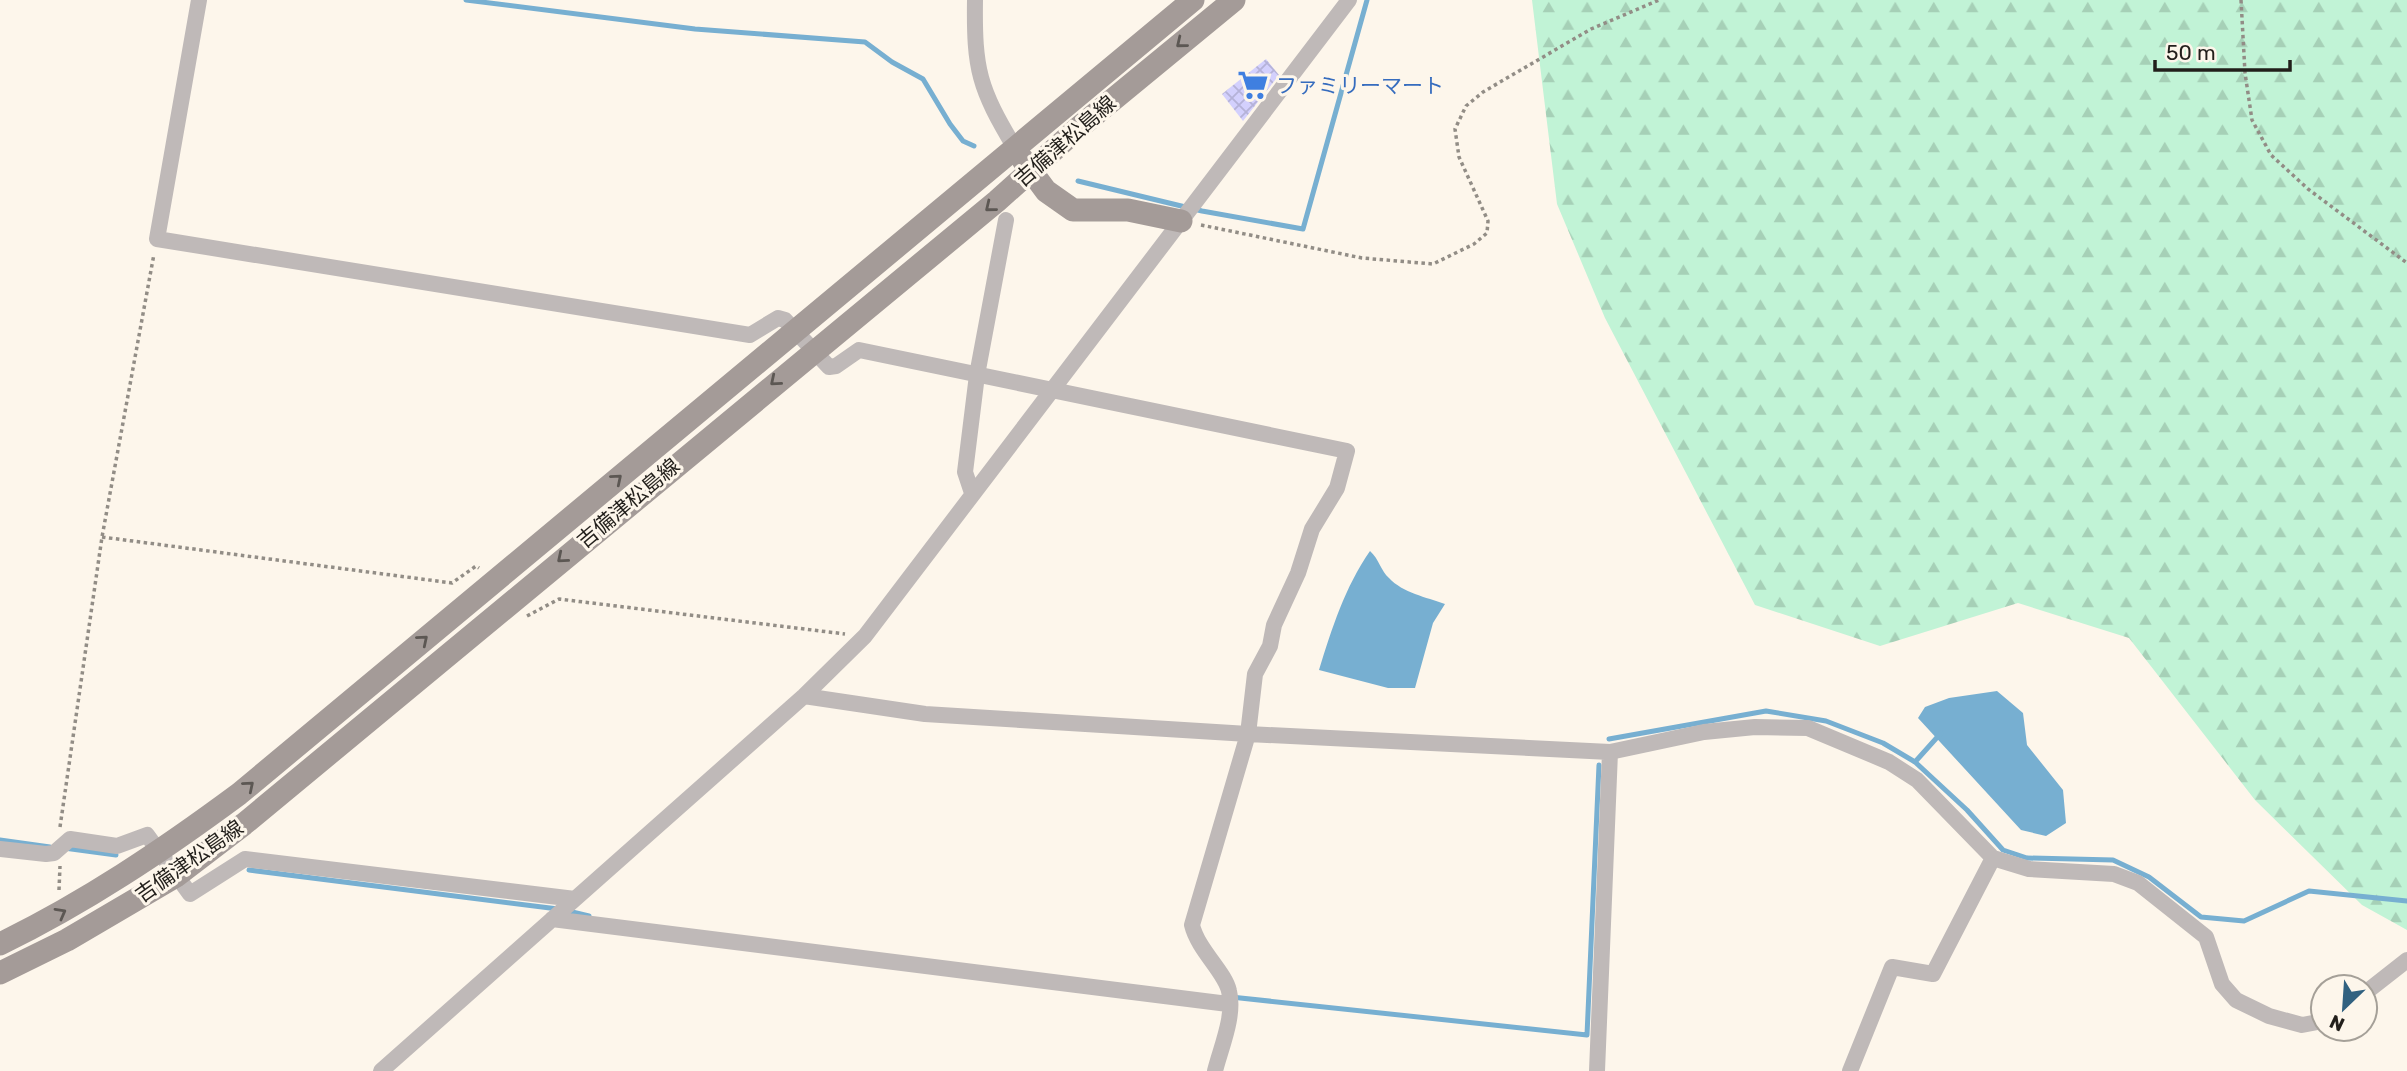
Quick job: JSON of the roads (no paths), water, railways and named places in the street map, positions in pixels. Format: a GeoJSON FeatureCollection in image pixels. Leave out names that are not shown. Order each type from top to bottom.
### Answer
{"type":"FeatureCollection","features":[{"type":"Feature","properties":{"kind":"main road","name":"吉備津松島線"},"geometry":{"type":"LineString","coordinates":[[0,944],[63,913],[160,852],[239,794],[1193,0]]}},
{"type":"Feature","properties":{"kind":"main road","name":"吉備津松島線"},"geometry":{"type":"LineString","coordinates":[[0,973],[67,940],[176,876],[244,824],[1234,0]]}},
{"type":"Feature","properties":{"kind":"main road"},"geometry":{"type":"LineString","coordinates":[[1015,148],[1045,191],[1073,210],[1187,213]]}},
{"type":"Feature","properties":{"kind":"street"},"geometry":{"type":"LineString","coordinates":[[199,0],[157,239],[750,335],[778,318],[785,320],[796,330],[811,351],[829,367],[836,366],[859,350],[976,375],[1054,388],[1347,451],[1337,488],[1311,529],[1298,573],[1274,625],[1270,646],[1255,674],[1248,734],[1192,925],[1195,939],[1229,998],[1230,1014],[1215,1071]]}},
{"type":"Feature","properties":{"kind":"street"},"geometry":{"type":"LineString","coordinates":[[975,0],[974,53],[981,83],[1015,148]]}},
{"type":"Feature","properties":{"kind":"street"},"geometry":{"type":"LineString","coordinates":[[381,1071],[804,696],[865,636],[1349,0]]}},
{"type":"Feature","properties":{"kind":"street"},"geometry":{"type":"LineString","coordinates":[[972,493],[965,472],[976,375],[1006,220]]}},
{"type":"Feature","properties":{"kind":"street"},"geometry":{"type":"LineString","coordinates":[[804,696],[925,714],[1610,752],[1704,733],[1755,727],[1808,728],[1889,762],[1917,780],[1993,858],[2029,869],[2114,874],[2138,883],[2206,937],[2222,984],[2236,1000],[2269,1016],[2302,1025],[2309,1024]]}},
{"type":"Feature","properties":{"kind":"street"},"geometry":{"type":"LineString","coordinates":[[1597,1071],[1610,752]]}},
{"type":"Feature","properties":{"kind":"street"},"geometry":{"type":"LineString","coordinates":[[0,849],[117,846],[147,835],[185,891],[194,893],[245,859],[562,910],[1229,998]]}},
{"type":"Feature","properties":{"kind":"street"},"geometry":{"type":"LineString","coordinates":[[1850,1071],[1892,967],[1933,974],[1993,858]]}},
{"type":"Feature","properties":{"kind":"street"},"geometry":{"type":"LineString","coordinates":[[2379,982],[2407,960]]}},
{"type":"Feature","properties":{"kind":"water"},"geometry":{"type":"Polygon","coordinates":[[[1370,551],[1386,575],[1395,583],[1415,594],[1445,604],[1433,623],[1415,688],[1388,688],[1319,670],[1346,593],[1370,551]]]}},
{"type":"Feature","properties":{"kind":"water"},"geometry":{"type":"Polygon","coordinates":[[[1997,691],[2023,713],[2027,745],[2063,790],[2066,823],[2046,836],[2021,830],[1918,718],[1925,707],[1949,698],[1997,691]]]}},
{"type":"Feature","properties":{"kind":"waterway"},"geometry":{"type":"LineString","coordinates":[[466,0],[695,29],[865,42],[892,62],[923,79],[950,124],[963,141],[974,146]]}},
{"type":"Feature","properties":{"kind":"waterway"},"geometry":{"type":"LineString","coordinates":[[1078,181],[1202,211],[1303,229],[1367,0]]}},
{"type":"Feature","properties":{"kind":"waterway"},"geometry":{"type":"LineString","coordinates":[[1609,739],[1766,711],[1826,721],[1883,743],[1915,762],[1967,810],[2003,850],[2027,858],[2113,860],[2149,877],[2201,917],[2244,921],[2309,891],[2407,901]]}},
{"type":"Feature","properties":{"kind":"waterway"},"geometry":{"type":"LineString","coordinates":[[1915,762],[1941,733]]}},
{"type":"Feature","properties":{"kind":"waterway"},"geometry":{"type":"LineString","coordinates":[[1231,997],[1587,1035],[1599,765]]}},
{"type":"Feature","properties":{"kind":"waterway"},"geometry":{"type":"LineString","coordinates":[[0,840],[50,847]]}},
{"type":"Feature","properties":{"kind":"waterway"},"geometry":{"type":"LineString","coordinates":[[64,848],[116,855]]}},
{"type":"Feature","properties":{"kind":"waterway"},"geometry":{"type":"LineString","coordinates":[[249,870],[558,909]]}},
{"type":"Feature","properties":{"kind":"waterway"},"geometry":{"type":"LineString","coordinates":[[568,911],[589,916]]}},
{"type":"Feature","properties":{"kind":"place","name":"ファミリーマート"},"geometry":{"type":"Point","coordinates":[1253,85]}}]}
